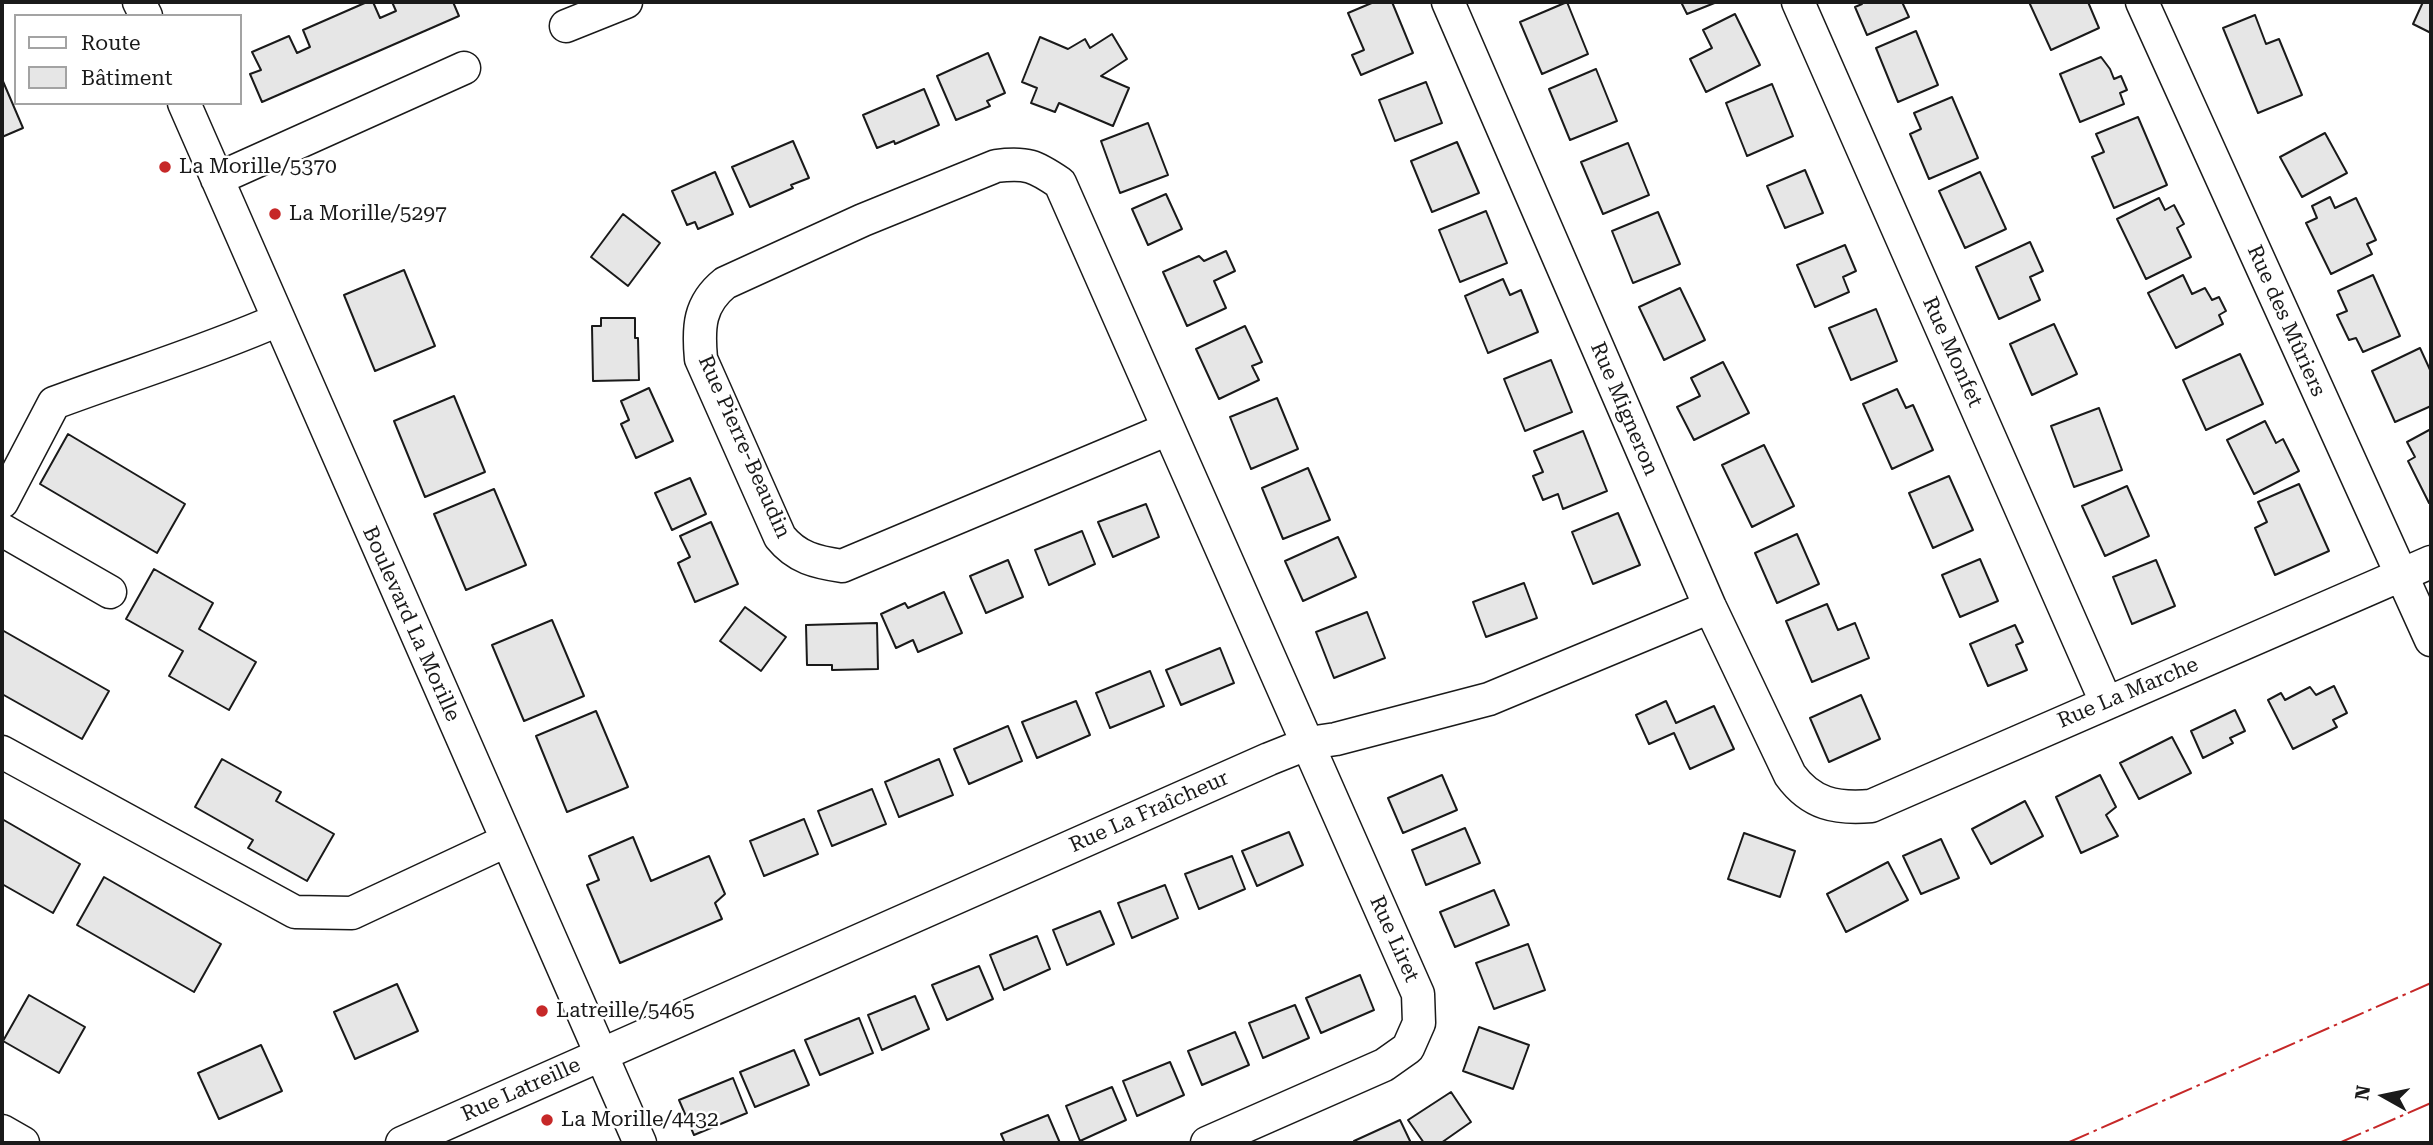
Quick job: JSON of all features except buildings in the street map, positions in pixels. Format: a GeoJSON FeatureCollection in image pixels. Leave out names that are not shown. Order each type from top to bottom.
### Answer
{"type":"FeatureCollection","features":[{"type":"Feature","properties":{"kind":"street"},"geometry":{"type":"LineString","coordinates":[[566,26],[626,2]]}},
{"type":"Feature","properties":{"kind":"street","name":"Rue Migneron"},"geometry":{"type":"LineString","coordinates":[[1448,2],[1710,607],[1790,775],[1800,789],[1821,802]]}},
{"type":"Feature","properties":{"kind":"street","name":"Rue Monfet"},"geometry":{"type":"LineString","coordinates":[[1798,2],[2106,702]]}},
{"type":"Feature","properties":{"kind":"street","name":"Rue des Mûriers"},"geometry":{"type":"LineString","coordinates":[[2142,2],[2431,640]]}},
{"type":"Feature","properties":{"kind":"street"},"geometry":{"type":"LineString","coordinates":[[218,179],[464,68]]}},
{"type":"Feature","properties":{"kind":"street","name":"Boulevard La Morille"},"geometry":{"type":"LineString","coordinates":[[185,105],[640,1143]]}},
{"type":"Feature","properties":{"kind":"street","name":"Rue Pierre-Beaudin"},"geometry":{"type":"LineString","coordinates":[[1168,429],[842,566],[817,562],[791,550],[780,537],[701,359],[698,332],[712,293],[725,283],[863,220],[996,166],[1019,163],[1041,170],[1060,183],[1309,743]]}},
{"type":"Feature","properties":{"kind":"street"},"geometry":{"type":"LineString","coordinates":[[2,502],[54,404],[220,345],[278,320]]}},
{"type":"Feature","properties":{"kind":"street"},"geometry":{"type":"LineString","coordinates":[[2,530],[110,592]]}},
{"type":"Feature","properties":{"kind":"street","name":"Rue La Marche"},"geometry":{"type":"LineString","coordinates":[[1821,802],[1849,808],[1871,806],[2431,562]]}},
{"type":"Feature","properties":{"kind":"street","name":"Rue La Fraîcheur"},"geometry":{"type":"LineString","coordinates":[[601,1054],[1309,743],[1336,739],[1489,699],[1710,607]]}},
{"type":"Feature","properties":{"kind":"street","name":"Rue Liret"},"geometry":{"type":"LineString","coordinates":[[1207,1143],[1384,1065],[1408,1048],[1419,1023],[1418,994],[1309,743]]}},
{"type":"Feature","properties":{"kind":"street"},"geometry":{"type":"LineString","coordinates":[[2,752],[295,912],[352,913],[506,841]]}},
{"type":"Feature","properties":{"kind":"street","name":"Rue Latreille"},"geometry":{"type":"LineString","coordinates":[[402,1143],[601,1054]]}},
{"type":"Feature","properties":{"kind":"street"},"geometry":{"type":"LineString","coordinates":[[2,1131],[23,1143]]}},
{"type":"Feature","properties":{"kind":"power"},"geometry":{"type":"LineString","coordinates":[[2067,1143],[2431,983]]}},
{"type":"Feature","properties":{"kind":"power"},"geometry":{"type":"LineString","coordinates":[[2339,1143],[2431,1103]]}},
{"type":"Feature","properties":{"kind":"place","name":"La Morille/5370"},"geometry":{"type":"Point","coordinates":[165,167]}},
{"type":"Feature","properties":{"kind":"place","name":"La Morille/5297"},"geometry":{"type":"Point","coordinates":[275,214]}},
{"type":"Feature","properties":{"kind":"place","name":"Latreille/5465"},"geometry":{"type":"Point","coordinates":[542,1011]}},
{"type":"Feature","properties":{"kind":"place","name":"La Morille/4432"},"geometry":{"type":"Point","coordinates":[547,1120]}}]}
